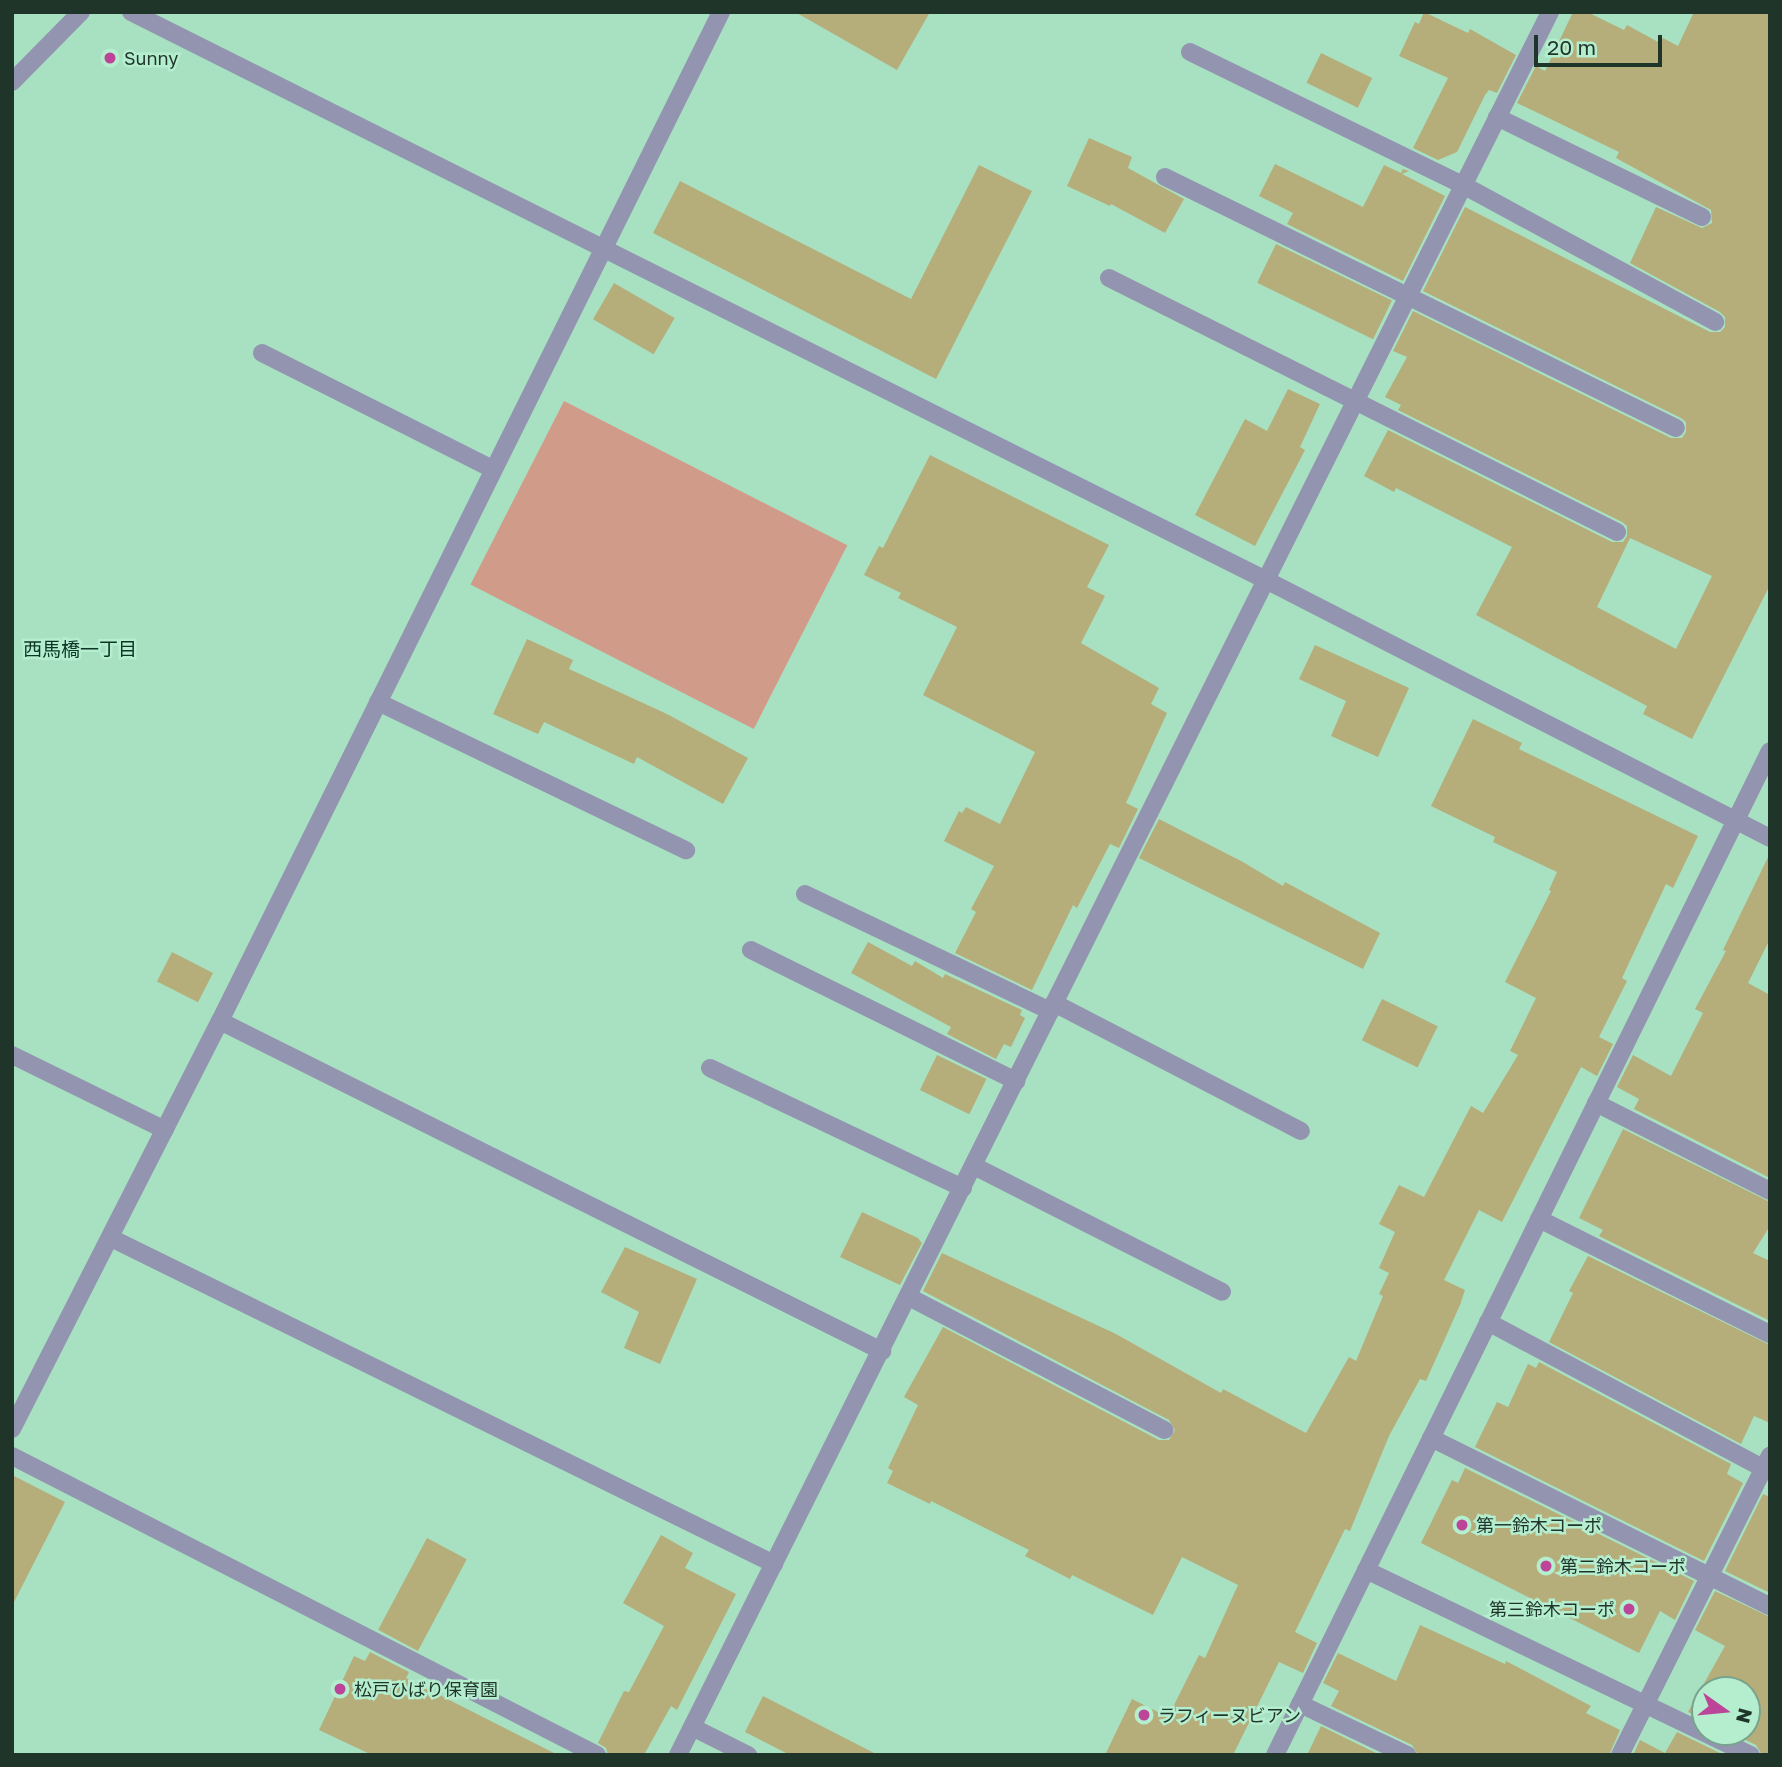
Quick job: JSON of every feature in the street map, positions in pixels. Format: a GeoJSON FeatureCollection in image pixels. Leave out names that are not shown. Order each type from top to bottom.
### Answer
{"type":"FeatureCollection","features":[{"type":"Feature","properties":{"kind":"street"},"geometry":{"type":"LineString","coordinates":[[12,82],[81,12]]}},
{"type":"Feature","properties":{"kind":"street"},"geometry":{"type":"LineString","coordinates":[[131,12],[1264,579],[1770,838]]}},
{"type":"Feature","properties":{"kind":"street"},"geometry":{"type":"LineString","coordinates":[[12,1429],[220,1021],[721,12]]}},
{"type":"Feature","properties":{"kind":"street"},"geometry":{"type":"LineString","coordinates":[[678,1755],[909,1297],[1353,401],[1550,12]]}},
{"type":"Feature","properties":{"kind":"street"},"geometry":{"type":"LineString","coordinates":[[1190,52],[1463,185],[1715,322]]}},
{"type":"Feature","properties":{"kind":"street"},"geometry":{"type":"LineString","coordinates":[[1497,117],[1702,217]]}},
{"type":"Feature","properties":{"kind":"street"},"geometry":{"type":"LineString","coordinates":[[1165,177],[1676,428]]}},
{"type":"Feature","properties":{"kind":"street"},"geometry":{"type":"LineString","coordinates":[[1109,278],[1617,532]]}},
{"type":"Feature","properties":{"kind":"street"},"geometry":{"type":"LineString","coordinates":[[262,353],[493,469]]}},
{"type":"Feature","properties":{"kind":"street"},"geometry":{"type":"LineString","coordinates":[[378,702],[686,850]]}},
{"type":"Feature","properties":{"kind":"street"},"geometry":{"type":"LineString","coordinates":[[1275,1755],[1770,751]]}},
{"type":"Feature","properties":{"kind":"street"},"geometry":{"type":"LineString","coordinates":[[804,894],[1052,1007],[1301,1131]]}},
{"type":"Feature","properties":{"kind":"street"},"geometry":{"type":"LineString","coordinates":[[751,950],[1016,1081]]}},
{"type":"Feature","properties":{"kind":"street"},"geometry":{"type":"LineString","coordinates":[[220,1021],[882,1351]]}},
{"type":"Feature","properties":{"kind":"street"},"geometry":{"type":"LineString","coordinates":[[12,1055],[165,1130]]}},
{"type":"Feature","properties":{"kind":"street"},"geometry":{"type":"LineString","coordinates":[[710,1068],[963,1188]]}},
{"type":"Feature","properties":{"kind":"street"},"geometry":{"type":"LineString","coordinates":[[1596,1102],[1770,1191]]}},
{"type":"Feature","properties":{"kind":"street"},"geometry":{"type":"LineString","coordinates":[[974,1166],[1222,1292]]}},
{"type":"Feature","properties":{"kind":"street"},"geometry":{"type":"LineString","coordinates":[[1539,1219],[1770,1334]]}},
{"type":"Feature","properties":{"kind":"street"},"geometry":{"type":"LineString","coordinates":[[111,1238],[774,1564]]}},
{"type":"Feature","properties":{"kind":"street"},"geometry":{"type":"LineString","coordinates":[[909,1297],[1164,1430]]}},
{"type":"Feature","properties":{"kind":"street"},"geometry":{"type":"LineString","coordinates":[[1488,1322],[1768,1465],[1620,1755]]}},
{"type":"Feature","properties":{"kind":"street"},"geometry":{"type":"LineString","coordinates":[[1431,1438],[1770,1606]]}},
{"type":"Feature","properties":{"kind":"street"},"geometry":{"type":"LineString","coordinates":[[12,1456],[597,1755]]}},
{"type":"Feature","properties":{"kind":"street"},"geometry":{"type":"LineString","coordinates":[[1366,1570],[1751,1755]]}},
{"type":"Feature","properties":{"kind":"street"},"geometry":{"type":"LineString","coordinates":[[1300,1704],[1408,1755]]}},
{"type":"Feature","properties":{"kind":"street"},"geometry":{"type":"LineString","coordinates":[[692,1727],[748,1755]]}},
{"type":"Feature","properties":{"kind":"shaded area"},"geometry":{"type":"Polygon","coordinates":[[[564,401],[847,545],[754,729],[470,585],[564,401]]]}},
{"type":"Feature","properties":{"kind":"building"},"geometry":{"type":"Polygon","coordinates":[[[795,12],[930,12],[897,70],[795,12]]]}},
{"type":"Feature","properties":{"kind":"building"},"geometry":{"type":"Polygon","coordinates":[[[1424,12],[1468,33],[1470,29],[1516,55],[1497,93],[1489,90],[1485,95],[1457,152],[1438,160],[1413,148],[1448,78],[1399,56],[1415,22],[1419,24],[1424,12]]]}},
{"type":"Feature","properties":{"kind":"building"},"geometry":{"type":"Polygon","coordinates":[[[1573,12],[1587,12],[1624,30],[1627,25],[1660,43],[1663,38],[1678,46],[1694,12],[1770,12],[1770,585],[1692,739],[1643,714],[1647,706],[1476,615],[1512,547],[1396,488],[1394,492],[1364,476],[1388,430],[1612,542],[1623,542],[1627,536],[1627,526],[1622,522],[1398,410],[1401,405],[1385,397],[1407,357],[1393,351],[1413,311],[1671,438],[1682,438],[1686,432],[1686,422],[1681,418],[1423,291],[1465,207],[1710,332],[1720,332],[1725,327],[1725,317],[1720,312],[1630,263],[1656,207],[1702,228],[1712,223],[1711,210],[1616,158],[1619,152],[1517,103],[1536,66],[1545,71],[1573,12]],[[1630,538],[1597,607],[1676,649],[1712,576],[1630,538]]]}},
{"type":"Feature","properties":{"kind":"building"},"geometry":{"type":"Polygon","coordinates":[[[1321,53],[1372,78],[1358,108],[1307,83],[1321,53]]]}},
{"type":"Feature","properties":{"kind":"building"},"geometry":{"type":"Polygon","coordinates":[[[1089,138],[1132,157],[1128,168],[1184,199],[1165,233],[1111,204],[1110,206],[1067,186],[1089,138]]]}},
{"type":"Feature","properties":{"kind":"building"},"geometry":{"type":"Polygon","coordinates":[[[1275,164],[1363,207],[1384,165],[1401,173],[1403,169],[1409,171],[1402,174],[1445,196],[1403,281],[1287,224],[1293,213],[1259,196],[1275,164]]]}},
{"type":"Feature","properties":{"kind":"building"},"geometry":{"type":"Polygon","coordinates":[[[979,165],[1032,191],[936,379],[653,233],[680,181],[911,299],[979,165]]]}},
{"type":"Feature","properties":{"kind":"building"},"geometry":{"type":"Polygon","coordinates":[[[1276,244],[1392,301],[1373,339],[1257,283],[1276,244]]]}},
{"type":"Feature","properties":{"kind":"building"},"geometry":{"type":"Polygon","coordinates":[[[614,283],[675,318],[654,354],[593,319],[614,283]]]}},
{"type":"Feature","properties":{"kind":"building"},"geometry":{"type":"Polygon","coordinates":[[[1288,389],[1320,404],[1300,447],[1305,450],[1255,546],[1195,515],[1245,419],[1267,431],[1288,389]]]}},
{"type":"Feature","properties":{"kind":"building"},"geometry":{"type":"Polygon","coordinates":[[[930,455],[1109,545],[1087,587],[1105,596],[1081,643],[1159,688],[1151,704],[1167,713],[1126,803],[1138,809],[1119,848],[1110,844],[1077,908],[1073,905],[1032,990],[955,953],[976,912],[971,909],[994,866],[944,841],[959,811],[962,813],[966,807],[1000,824],[1035,752],[923,695],[957,627],[898,598],[901,593],[864,575],[879,546],[883,548],[930,455]]]}},
{"type":"Feature","properties":{"kind":"building"},"geometry":{"type":"Polygon","coordinates":[[[527,639],[573,660],[569,669],[667,714],[748,758],[723,804],[637,757],[634,764],[544,722],[538,734],[493,714],[527,639]]]}},
{"type":"Feature","properties":{"kind":"building"},"geometry":{"type":"Polygon","coordinates":[[[1315,645],[1409,688],[1378,757],[1331,736],[1346,701],[1299,679],[1315,645]]]}},
{"type":"Feature","properties":{"kind":"building"},"geometry":{"type":"Polygon","coordinates":[[[1473,719],[1522,743],[1519,749],[1698,836],[1673,888],[1666,884],[1622,978],[1627,981],[1599,1037],[1613,1044],[1597,1076],[1581,1067],[1502,1222],[1479,1210],[1444,1280],[1465,1290],[1460,1305],[1426,1381],[1420,1379],[1389,1436],[1350,1531],[1345,1529],[1295,1632],[1317,1643],[1303,1673],[1279,1662],[1233,1755],[1105,1755],[1132,1699],[1168,1717],[1199,1655],[1205,1658],[1238,1585],[1182,1557],[1153,1615],[1072,1575],[1070,1579],[1025,1556],[1029,1550],[931,1501],[930,1504],[887,1483],[893,1471],[888,1468],[918,1405],[904,1397],[943,1327],[1159,1440],[1169,1440],[1175,1430],[1169,1420],[923,1291],[942,1253],[1116,1334],[1221,1393],[1223,1389],[1306,1433],[1349,1357],[1356,1361],[1383,1296],[1379,1294],[1389,1273],[1379,1268],[1395,1232],[1379,1224],[1399,1185],[1424,1197],[1471,1106],[1483,1113],[1518,1055],[1510,1051],[1536,998],[1505,982],[1551,891],[1549,890],[1557,872],[1493,842],[1495,837],[1431,806],[1473,719]]]}},
{"type":"Feature","properties":{"kind":"building"},"geometry":{"type":"Polygon","coordinates":[[[1159,819],[1243,862],[1283,886],[1285,882],[1380,933],[1363,969],[1139,858],[1159,819]]]}},
{"type":"Feature","properties":{"kind":"building"},"geometry":{"type":"Polygon","coordinates":[[[1770,853],[1770,939],[1748,983],[1770,995],[1770,1178],[1634,1109],[1639,1099],[1617,1087],[1633,1055],[1671,1076],[1703,1013],[1695,1009],[1726,951],[1723,950],[1770,853]]]}},
{"type":"Feature","properties":{"kind":"building"},"geometry":{"type":"Polygon","coordinates":[[[868,942],[912,966],[915,961],[943,978],[945,974],[1022,1010],[1020,1015],[1025,1018],[1011,1047],[1004,1044],[996,1059],[947,1034],[951,1027],[851,973],[868,942]]]}},
{"type":"Feature","properties":{"kind":"building"},"geometry":{"type":"Polygon","coordinates":[[[172,952],[213,973],[198,1002],[157,981],[172,952]]]}},
{"type":"Feature","properties":{"kind":"building"},"geometry":{"type":"Polygon","coordinates":[[[1382,999],[1438,1026],[1418,1068],[1362,1040],[1382,999]]]}},
{"type":"Feature","properties":{"kind":"building"},"geometry":{"type":"Polygon","coordinates":[[[937,1055],[986,1079],[969,1114],[920,1090],[937,1055]]]}},
{"type":"Feature","properties":{"kind":"building"},"geometry":{"type":"Polygon","coordinates":[[[1623,1129],[1770,1202],[1770,1226],[1753,1253],[1770,1261],[1770,1321],[1599,1236],[1603,1230],[1579,1218],[1623,1129]]]}},
{"type":"Feature","properties":{"kind":"building"},"geometry":{"type":"Polygon","coordinates":[[[862,1212],[918,1238],[922,1243],[900,1285],[840,1257],[862,1212]]]}},
{"type":"Feature","properties":{"kind":"building"},"geometry":{"type":"Polygon","coordinates":[[[625,1247],[697,1279],[660,1364],[624,1348],[639,1312],[601,1292],[625,1247]]]}},
{"type":"Feature","properties":{"kind":"building"},"geometry":{"type":"Polygon","coordinates":[[[1588,1256],[1770,1345],[1770,1423],[1754,1416],[1741,1444],[1549,1342],[1573,1293],[1569,1291],[1588,1256]]]}},
{"type":"Feature","properties":{"kind":"building"},"geometry":{"type":"Polygon","coordinates":[[[1539,1362],[1731,1464],[1727,1474],[1743,1483],[1704,1561],[1475,1447],[1497,1402],[1508,1407],[1528,1364],[1536,1368],[1539,1362]]]}},
{"type":"Feature","properties":{"kind":"building"},"geometry":{"type":"Polygon","coordinates":[[[1465,1468],[1694,1581],[1675,1620],[1660,1611],[1639,1653],[1421,1543],[1452,1480],[1458,1483],[1465,1468]]]}},
{"type":"Feature","properties":{"kind":"building"},"geometry":{"type":"Polygon","coordinates":[[[12,1475],[65,1502],[12,1606],[12,1475]]]}},
{"type":"Feature","properties":{"kind":"building"},"geometry":{"type":"Polygon","coordinates":[[[1763,1494],[1770,1497],[1770,1593],[1725,1571],[1763,1494]]]}},
{"type":"Feature","properties":{"kind":"building"},"geometry":{"type":"Polygon","coordinates":[[[661,1535],[693,1553],[685,1568],[736,1594],[677,1710],[671,1706],[644,1755],[608,1755],[606,1748],[598,1743],[624,1691],[629,1692],[664,1626],[623,1603],[661,1535]]]}},
{"type":"Feature","properties":{"kind":"building"},"geometry":{"type":"Polygon","coordinates":[[[427,1538],[467,1559],[418,1651],[378,1630],[427,1538]]]}},
{"type":"Feature","properties":{"kind":"building"},"geometry":{"type":"Polygon","coordinates":[[[1715,1591],[1770,1617],[1770,1755],[1762,1755],[1757,1746],[1761,1746],[1761,1676],[1708,1676],[1725,1646],[1695,1630],[1715,1591]]]}},
{"type":"Feature","properties":{"kind":"building"},"geometry":{"type":"Polygon","coordinates":[[[1420,1625],[1505,1664],[1506,1661],[1591,1706],[1586,1713],[1620,1730],[1609,1755],[1418,1755],[1412,1745],[1331,1706],[1339,1691],[1323,1683],[1338,1653],[1396,1681],[1420,1625]]]}},
{"type":"Feature","properties":{"kind":"building"},"geometry":{"type":"Polygon","coordinates":[[[370,1652],[409,1672],[406,1678],[558,1755],[372,1755],[319,1730],[354,1656],[365,1661],[370,1652]]]}},
{"type":"Feature","properties":{"kind":"building"},"geometry":{"type":"Polygon","coordinates":[[[763,1696],[878,1755],[790,1755],[745,1732],[763,1696]]]}},
{"type":"Feature","properties":{"kind":"building"},"geometry":{"type":"Polygon","coordinates":[[[1321,1726],[1380,1755],[1307,1755],[1321,1726]]]}},
{"type":"Feature","properties":{"kind":"building"},"geometry":{"type":"Polygon","coordinates":[[[1677,1732],[1691,1739],[1691,1746],[1706,1746],[1724,1755],[1633,1755],[1640,1740],[1665,1753],[1677,1732]]]}},
{"type":"Feature","properties":{"kind":"place","name":"Sunny"},"geometry":{"type":"Point","coordinates":[110,58]}},
{"type":"Feature","properties":{"kind":"place","name":"第一鈴木コーポ"},"geometry":{"type":"Point","coordinates":[1462,1525]}},
{"type":"Feature","properties":{"kind":"place","name":"第二鈴木コーポ"},"geometry":{"type":"Point","coordinates":[1546,1566]}},
{"type":"Feature","properties":{"kind":"place","name":"第三鈴木コーポ"},"geometry":{"type":"Point","coordinates":[1629,1609]}},
{"type":"Feature","properties":{"kind":"place","name":"松戸ひばり保育園"},"geometry":{"type":"Point","coordinates":[340,1689]}},
{"type":"Feature","properties":{"kind":"place","name":"ラフィーヌビアン"},"geometry":{"type":"Point","coordinates":[1144,1715]}},
{"type":"Feature","properties":{"kind":"district","name":"西馬橋一丁目"},"geometry":{"type":"Point","coordinates":[80,649]}}]}
